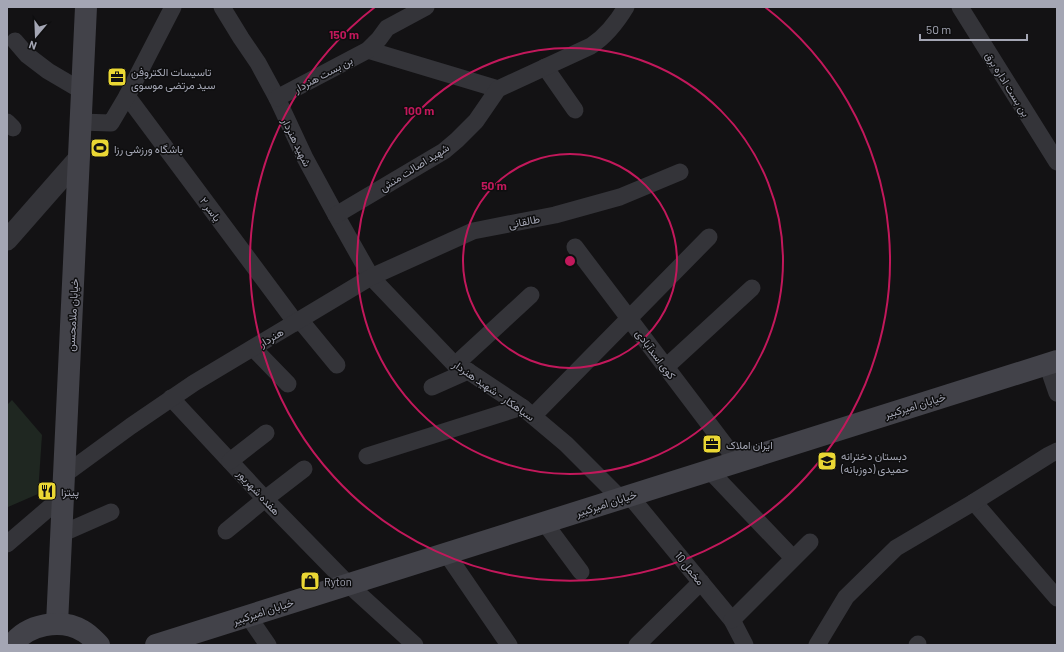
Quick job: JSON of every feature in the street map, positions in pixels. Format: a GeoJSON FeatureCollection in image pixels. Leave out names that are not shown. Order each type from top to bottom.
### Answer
{"type":"FeatureCollection","features":[{"type":"Feature","properties":{"kind":"main road","name":"خیابان ملامحسن"},"geometry":{"type":"LineString","coordinates":[[57,624],[86,7]]}},
{"type":"Feature","properties":{"kind":"main road","name":"خیابان امیرکبیر"},"geometry":{"type":"LineString","coordinates":[[156,645],[1052,362]]}},
{"type":"Feature","properties":{"kind":"main road"},"geometry":{"type":"LineString","coordinates":[[12,645],[26,632],[41,626],[57,624],[82,630],[93,638],[99,645]]}},
{"type":"Feature","properties":{"kind":"street"},"geometry":{"type":"LineString","coordinates":[[80,122],[111,123],[127,96],[173,7]]}},
{"type":"Feature","properties":{"kind":"street","name":"شهید هنردار"},"geometry":{"type":"LineString","coordinates":[[222,7],[258,63],[277,98],[305,158],[371,278]]}},
{"type":"Feature","properties":{"kind":"street","name":"بن بست هنردار"},"geometry":{"type":"LineString","coordinates":[[277,98],[368,50],[387,28],[426,7]]}},
{"type":"Feature","properties":{"kind":"street"},"geometry":{"type":"LineString","coordinates":[[368,50],[498,89],[545,68],[599,41],[618,20],[626,7]]}},
{"type":"Feature","properties":{"kind":"street","name":"بن بست اداره برق"},"geometry":{"type":"LineString","coordinates":[[960,7],[1057,162]]}},
{"type":"Feature","properties":{"kind":"street"},"geometry":{"type":"LineString","coordinates":[[15,41],[28,55],[48,71],[82,91]]}},
{"type":"Feature","properties":{"kind":"street"},"geometry":{"type":"LineString","coordinates":[[545,68],[575,110]]}},
{"type":"Feature","properties":{"kind":"street","name":"شهید اصالت منش"},"geometry":{"type":"LineString","coordinates":[[336,215],[444,150],[457,140],[476,121],[498,89]]}},
{"type":"Feature","properties":{"kind":"street","name":"یاسر ۲"},"geometry":{"type":"LineString","coordinates":[[127,96],[298,321],[337,365]]}},
{"type":"Feature","properties":{"kind":"street"},"geometry":{"type":"LineString","coordinates":[[7,240],[79,158]]}},
{"type":"Feature","properties":{"kind":"street","name":"طالقانی"},"geometry":{"type":"LineString","coordinates":[[371,278],[473,232],[555,215],[620,197],[680,172]]}},
{"type":"Feature","properties":{"kind":"street"},"geometry":{"type":"LineString","coordinates":[[367,456],[528,411],[628,318],[709,237]]}},
{"type":"Feature","properties":{"kind":"street","name":"کوی اسدآبادی"},"geometry":{"type":"LineString","coordinates":[[575,247],[737,461]]}},
{"type":"Feature","properties":{"kind":"street","name":"هنردار"},"geometry":{"type":"LineString","coordinates":[[7,544],[64,486],[130,426],[194,383],[371,278]]}},
{"type":"Feature","properties":{"kind":"street","name":"سیاهکار - شهید هنردار"},"geometry":{"type":"LineString","coordinates":[[371,278],[462,368],[528,411],[625,497]]}},
{"type":"Feature","properties":{"kind":"street"},"geometry":{"type":"LineString","coordinates":[[666,367],[752,288]]}},
{"type":"Feature","properties":{"kind":"street"},"geometry":{"type":"LineString","coordinates":[[432,387],[462,368],[531,295]]}},
{"type":"Feature","properties":{"kind":"street"},"geometry":{"type":"LineString","coordinates":[[253,348],[288,384]]}},
{"type":"Feature","properties":{"kind":"street"},"geometry":{"type":"LineString","coordinates":[[1052,362],[1057,393]]}},
{"type":"Feature","properties":{"kind":"street","name":"هفده شهریور"},"geometry":{"type":"LineString","coordinates":[[171,398],[265,499],[348,584],[415,645]]}},
{"type":"Feature","properties":{"kind":"street"},"geometry":{"type":"LineString","coordinates":[[230,461],[266,433]]}},
{"type":"Feature","properties":{"kind":"street"},"geometry":{"type":"LineString","coordinates":[[817,645],[846,597],[896,548],[1057,451]]}},
{"type":"Feature","properties":{"kind":"street"},"geometry":{"type":"LineString","coordinates":[[226,531],[304,470]]}},
{"type":"Feature","properties":{"kind":"street"},"geometry":{"type":"LineString","coordinates":[[709,470],[793,558]]}},
{"type":"Feature","properties":{"kind":"street","name":"مخمل 10"},"geometry":{"type":"LineString","coordinates":[[625,497],[701,582],[732,620],[745,645]]}},
{"type":"Feature","properties":{"kind":"street"},"geometry":{"type":"LineString","coordinates":[[974,502],[1057,598]]}},
{"type":"Feature","properties":{"kind":"street"},"geometry":{"type":"LineString","coordinates":[[61,534],[111,512]]}},
{"type":"Feature","properties":{"kind":"street"},"geometry":{"type":"LineString","coordinates":[[544,522],[581,572]]}},
{"type":"Feature","properties":{"kind":"street"},"geometry":{"type":"LineString","coordinates":[[732,620],[810,542]]}},
{"type":"Feature","properties":{"kind":"street"},"geometry":{"type":"LineString","coordinates":[[446,553],[509,645]]}},
{"type":"Feature","properties":{"kind":"street"},"geometry":{"type":"LineString","coordinates":[[637,645],[701,582]]}},
{"type":"Feature","properties":{"kind":"street"},"geometry":{"type":"LineString","coordinates":[[248,616],[268,645]]}},
{"type":"Feature","properties":{"kind":"shaded area"},"geometry":{"type":"Polygon","coordinates":[[[12,400],[42,435],[38,494],[8,507],[7,405],[12,400]]]}},
{"type":"Feature","properties":{"kind":"place","name":"تاسیسات الکتروفن سید مرتضی موسوی"},"geometry":{"type":"Point","coordinates":[117,77]}},
{"type":"Feature","properties":{"kind":"place","name":"باشگاه ورزشی رزا"},"geometry":{"type":"Point","coordinates":[100,148]}},
{"type":"Feature","properties":{"kind":"place","name":"ایران املاک"},"geometry":{"type":"Point","coordinates":[712,444]}},
{"type":"Feature","properties":{"kind":"place","name":"دبستان دخترانه حمیدی (دوزبانه)"},"geometry":{"type":"Point","coordinates":[827,461]}},
{"type":"Feature","properties":{"kind":"place","name":"پیتزا"},"geometry":{"type":"Point","coordinates":[47,491]}},
{"type":"Feature","properties":{"kind":"place","name":"Ryton"},"geometry":{"type":"Point","coordinates":[310,581]}}]}
